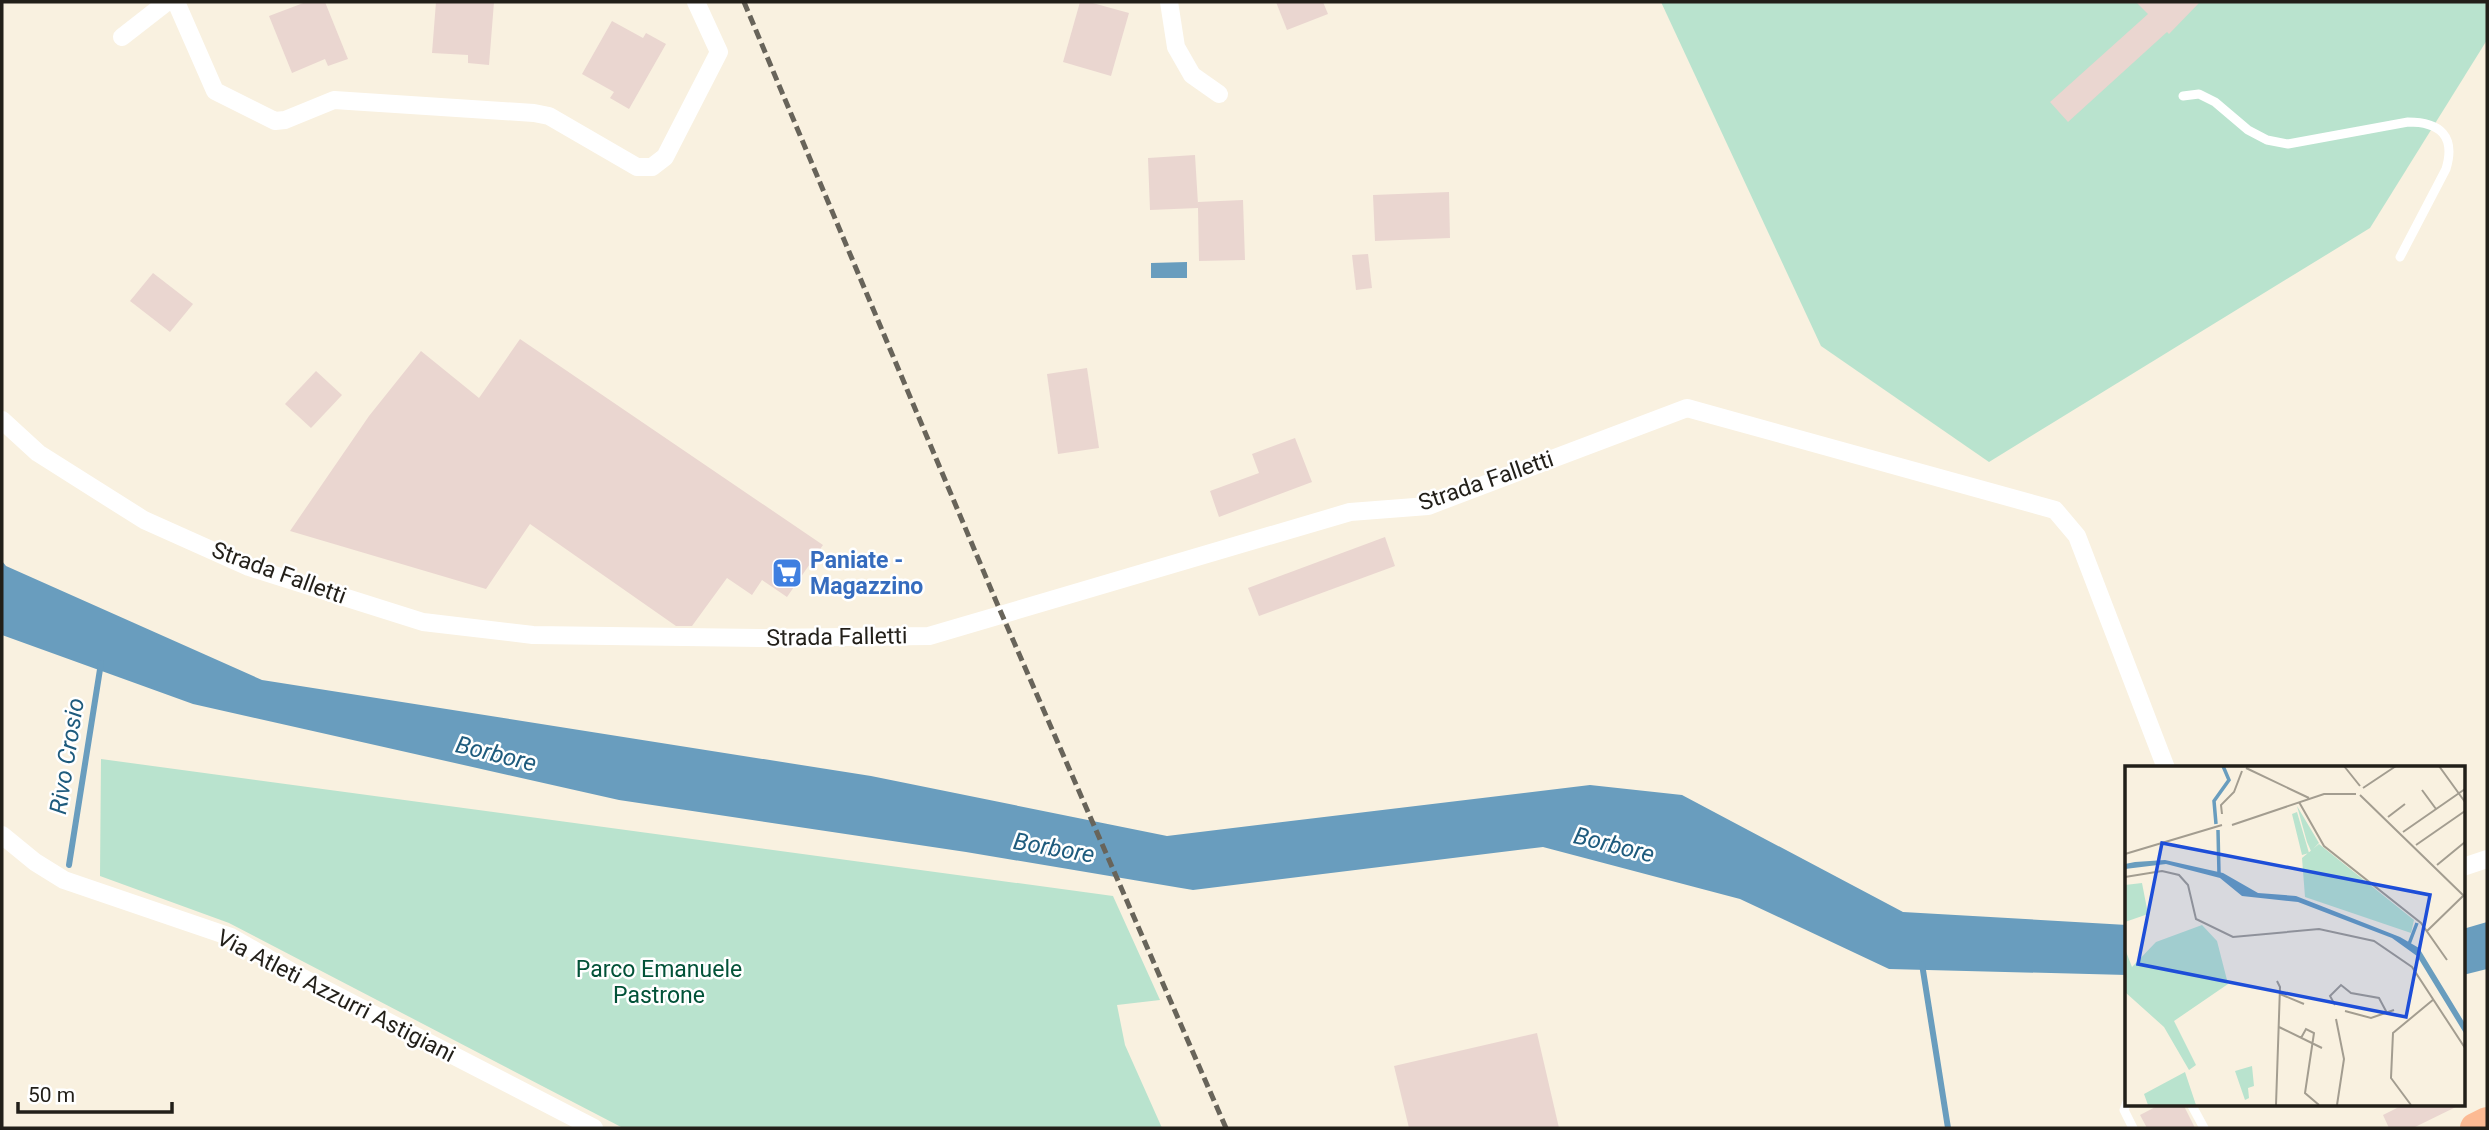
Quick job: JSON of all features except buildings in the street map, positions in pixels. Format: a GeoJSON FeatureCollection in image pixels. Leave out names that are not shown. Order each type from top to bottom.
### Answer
{"type":"FeatureCollection","features":[{"type":"Feature","properties":{"kind":"main road"},"geometry":{"type":"LineString","coordinates":[[2475,1128],[2487,1122]]}},
{"type":"Feature","properties":{"kind":"street"},"geometry":{"type":"LineString","coordinates":[[122,37],[167,2]]}},
{"type":"Feature","properties":{"kind":"street"},"geometry":{"type":"LineString","coordinates":[[176,2],[215,91],[275,121],[285,120],[334,100],[534,113],[549,116],[637,167],[652,167],[665,157],[719,52],[696,2]]}},
{"type":"Feature","properties":{"kind":"street"},"geometry":{"type":"LineString","coordinates":[[1169,2],[1177,47],[1182,57],[1192,75],[1219,94]]}},
{"type":"Feature","properties":{"kind":"street","name":"Strada Falletti"},"geometry":{"type":"LineString","coordinates":[[2,420],[38,453],[144,520],[248,567],[423,622],[533,635],[786,638],[929,636],[1350,512],[1428,506],[1687,408],[2055,510],[2077,536],[2165,766]]}},
{"type":"Feature","properties":{"kind":"street","name":"Via Atleti Azzurri Astigiani"},"geometry":{"type":"LineString","coordinates":[[2,835],[35,862],[64,880],[231,937],[299,976],[594,1128]]}},
{"type":"Feature","properties":{"kind":"street"},"geometry":{"type":"LineString","coordinates":[[2464,867],[2487,859]]}},
{"type":"Feature","properties":{"kind":"lane"},"geometry":{"type":"LineString","coordinates":[[2183,96],[2199,94],[2215,102],[2248,130],[2267,140],[2288,144],[2328,139],[2359,130],[2408,122],[2424,122],[2440,132],[2449,142],[2451,153],[2446,169],[2400,257]]}},
{"type":"Feature","properties":{"kind":"lane"},"geometry":{"type":"LineString","coordinates":[[2125,1106],[2124,1110],[2133,1128]]}},
{"type":"Feature","properties":{"kind":"lane"},"geometry":{"type":"LineString","coordinates":[[2192,1106],[2204,1128]]}},
{"type":"Feature","properties":{"kind":"green space"},"geometry":{"type":"Polygon","coordinates":[[[1661,2],[2487,2],[2487,40],[2370,228],[1989,462],[1821,346],[1661,2]]]}},
{"type":"Feature","properties":{"kind":"green space","name":"Parco Emanuele Pastrone"},"geometry":{"type":"Polygon","coordinates":[[[101,759],[1113,896],[1160,1000],[1117,1005],[1125,1045],[1162,1128],[623,1128],[229,923],[100,876],[101,759]]]}},
{"type":"Feature","properties":{"kind":"water"},"geometry":{"type":"Polygon","coordinates":[[[1187,262],[1187,278],[1151,278],[1151,263],[1187,262]]]}},
{"type":"Feature","properties":{"kind":"water","name":"Borbore"},"geometry":{"type":"Polygon","coordinates":[[[2,561],[6,566],[262,680],[871,776],[1167,836],[1590,785],[1682,795],[1903,912],[2125,925],[2125,975],[1889,969],[1740,899],[1543,847],[1193,890],[966,852],[619,800],[193,704],[2,635],[2,561]]]}},
{"type":"Feature","properties":{"kind":"water"},"geometry":{"type":"Polygon","coordinates":[[[2487,922],[2487,969],[2464,975],[2464,929],[2487,922]]]}},
{"type":"Feature","properties":{"kind":"waterway","name":"Rivo Crosio"},"geometry":{"type":"LineString","coordinates":[[69,865],[101,663]]}},
{"type":"Feature","properties":{"kind":"waterway"},"geometry":{"type":"LineString","coordinates":[[1922,964],[1948,1128]]}},
{"type":"Feature","properties":{"kind":"railway"},"geometry":{"type":"LineString","coordinates":[[744,2],[996,601],[1226,1128]]}},
{"type":"Feature","properties":{"kind":"place","name":"Paniate - Magazzino"},"geometry":{"type":"Point","coordinates":[787,573]}}]}
